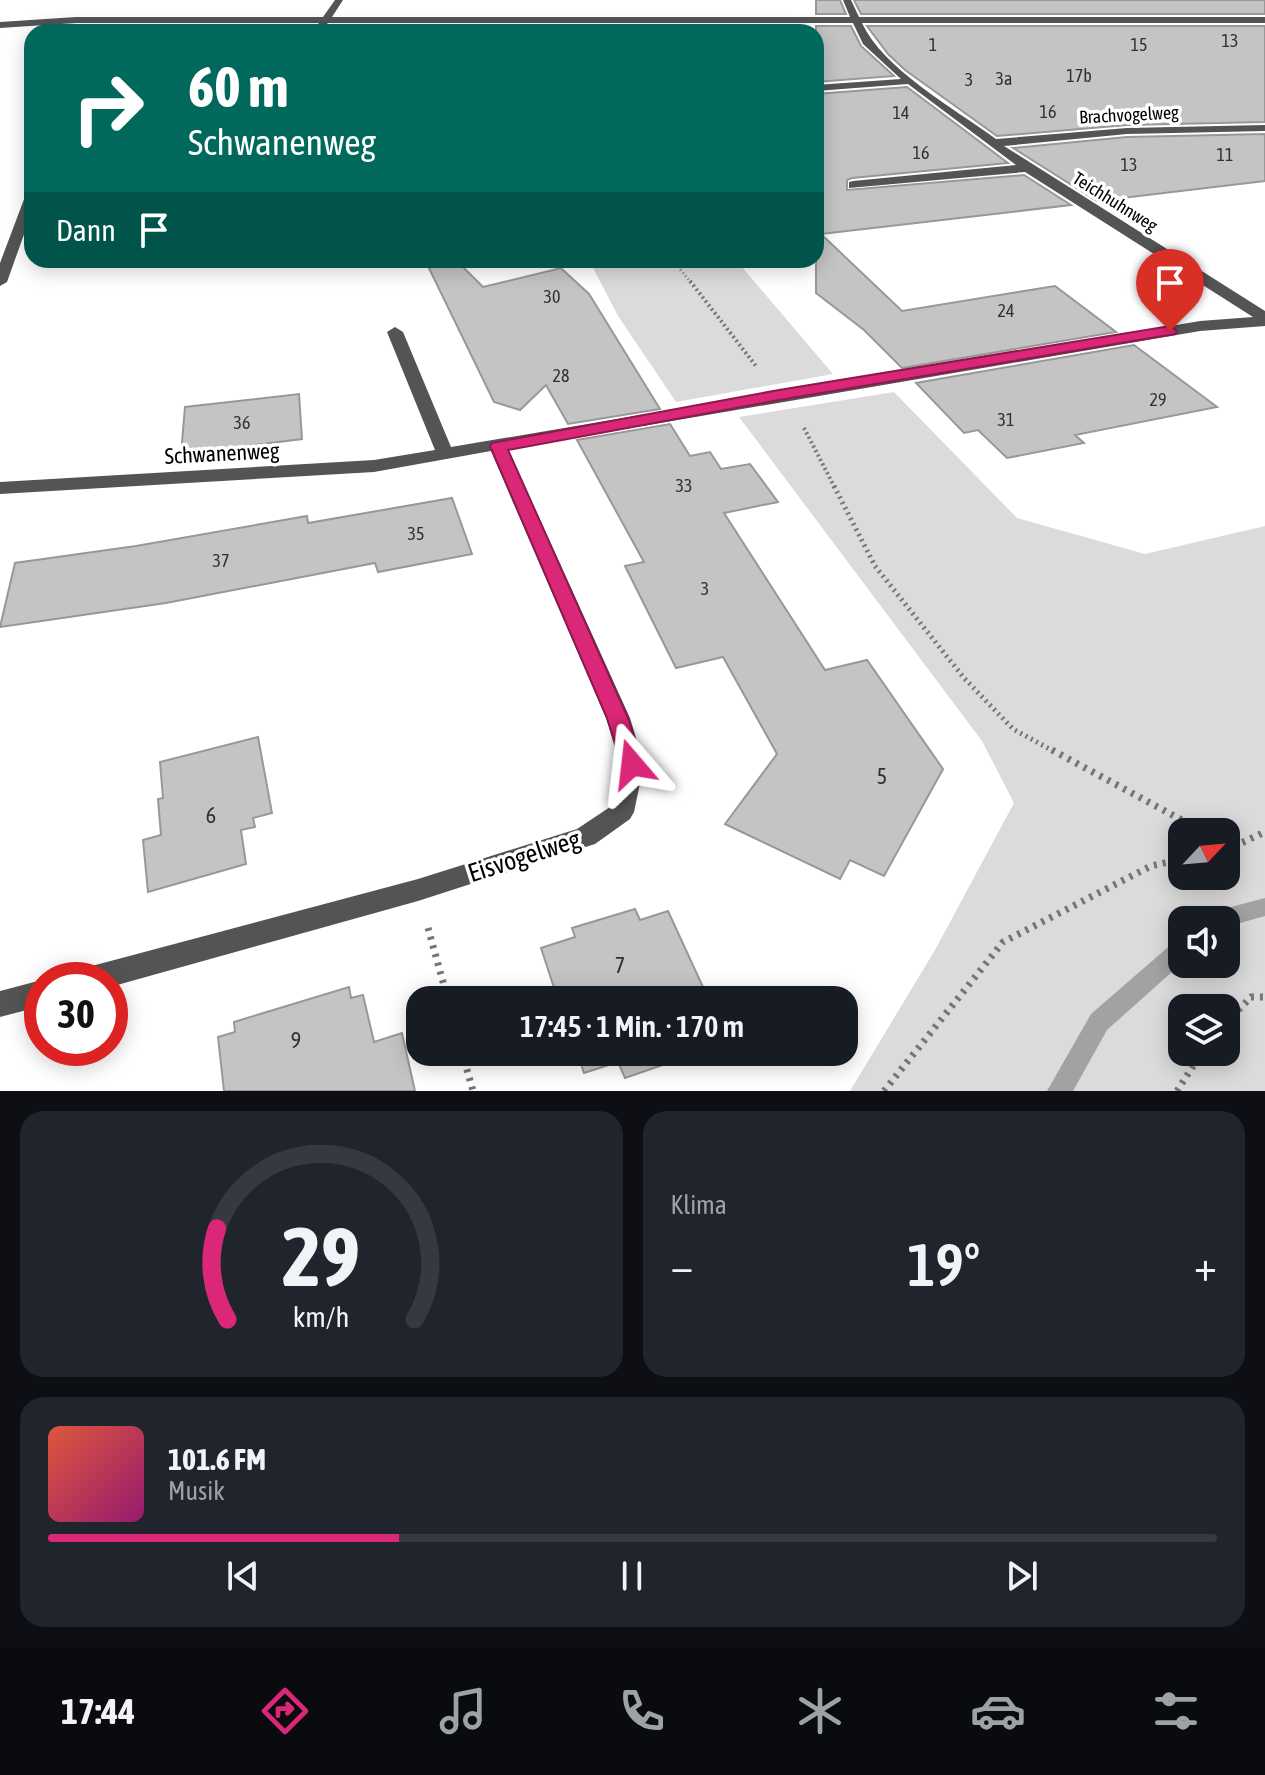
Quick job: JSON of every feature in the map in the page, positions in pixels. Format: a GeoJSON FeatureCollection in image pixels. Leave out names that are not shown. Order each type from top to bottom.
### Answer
{"type":"FeatureCollection","features":[{"type":"Feature","properties":{"kind":"street"},"geometry":{"type":"LineString","coordinates":[[322,24],[339,0]]}},
{"type":"Feature","properties":{"kind":"street","name":"Teichhuhnweg"},"geometry":{"type":"LineString","coordinates":[[847,0],[866,42],[910,81],[1027,168],[1265,319]]}},
{"type":"Feature","properties":{"kind":"street"},"geometry":{"type":"LineString","coordinates":[[0,25],[76,20],[1265,20]]}},
{"type":"Feature","properties":{"kind":"street"},"geometry":{"type":"LineString","coordinates":[[824,87],[910,81]]}},
{"type":"Feature","properties":{"kind":"street","name":"Brachvogelweg"},"geometry":{"type":"LineString","coordinates":[[995,143],[1127,131],[1265,128]]}},
{"type":"Feature","properties":{"kind":"street"},"geometry":{"type":"LineString","coordinates":[[853,185],[1027,168]]}},
{"type":"Feature","properties":{"kind":"street"},"geometry":{"type":"LineString","coordinates":[[0,282],[24,216]]}},
{"type":"Feature","properties":{"kind":"street","name":"Schwanenweg"},"geometry":{"type":"LineString","coordinates":[[0,488],[374,466],[446,456],[779,395],[1200,326],[1265,319]]}},
{"type":"Feature","properties":{"kind":"street"},"geometry":{"type":"LineString","coordinates":[[395,332],[446,456]]}},
{"type":"Feature","properties":{"kind":"street","name":"Eisvogelweg"},"geometry":{"type":"LineString","coordinates":[[128,969],[418,890],[586,837],[621,812],[632,764],[618,718],[498,446]]}},
{"type":"Feature","properties":{"kind":"street"},"geometry":{"type":"LineString","coordinates":[[0,1004],[24,998]]}},
{"type":"Feature","properties":{"kind":"path"},"geometry":{"type":"LineString","coordinates":[[679,268],[808,432],[834,491],[875,566],[964,678],[1013,729],[1178,818]]}},
{"type":"Feature","properties":{"kind":"path"},"geometry":{"type":"LineString","coordinates":[[1240,842],[1265,832]]}},
{"type":"Feature","properties":{"kind":"path"},"geometry":{"type":"LineString","coordinates":[[884,1091],[1003,942],[1151,866],[1168,862]]}},
{"type":"Feature","properties":{"kind":"path"},"geometry":{"type":"LineString","coordinates":[[418,890],[444,986]]}},
{"type":"Feature","properties":{"kind":"path"},"geometry":{"type":"LineString","coordinates":[[1240,1008],[1251,997],[1265,997]]}},
{"type":"Feature","properties":{"kind":"path"},"geometry":{"type":"LineString","coordinates":[[466,1066],[473,1091]]}},
{"type":"Feature","properties":{"kind":"path"},"geometry":{"type":"LineString","coordinates":[[1177,1091],[1193,1066]]}},
{"type":"Feature","properties":{"kind":"shaded area"},"geometry":{"type":"Polygon","coordinates":[[[593,268],[743,268],[833,374],[676,402],[618,316],[593,268]]]}},
{"type":"Feature","properties":{"kind":"shaded area"},"geometry":{"type":"Polygon","coordinates":[[[894,392],[1017,518],[1145,554],[1265,526],[1265,1091],[850,1091],[935,950],[1014,803],[982,741],[739,417],[894,392]]]}},
{"type":"Feature","properties":{"kind":"building"},"geometry":{"type":"Polygon","coordinates":[[[816,0],[840,0],[846,14],[816,14],[816,0]]]}},
{"type":"Feature","properties":{"kind":"building"},"geometry":{"type":"Polygon","coordinates":[[[854,0],[1265,0],[1265,14],[861,14],[854,0]]]}},
{"type":"Feature","properties":{"kind":"building"},"geometry":{"type":"Polygon","coordinates":[[[824,26],[851,26],[861,46],[894,76],[824,81],[824,26]]]}},
{"type":"Feature","properties":{"kind":"building"},"geometry":{"type":"Polygon","coordinates":[[[867,26],[1265,26],[1265,122],[1127,125],[997,136],[905,70],[888,54],[867,26]]]}},
{"type":"Feature","properties":{"kind":"building"},"geometry":{"type":"Polygon","coordinates":[[[907,87],[1008,163],[852,178],[847,180],[847,190],[1024,175],[1071,205],[824,234],[824,93],[907,87]]]}},
{"type":"Feature","properties":{"kind":"building"},"geometry":{"type":"Polygon","coordinates":[[[1265,134],[1265,181],[1097,201],[1013,148],[1127,137],[1265,134]]]}},
{"type":"Feature","properties":{"kind":"building"},"geometry":{"type":"Polygon","coordinates":[[[824,237],[902,311],[1055,286],[1116,332],[902,368],[864,330],[816,293],[816,268],[824,268],[824,237]]]}},
{"type":"Feature","properties":{"kind":"building"},"geometry":{"type":"Polygon","coordinates":[[[429,268],[464,268],[483,287],[561,268],[589,294],[660,409],[568,424],[546,385],[520,410],[494,402],[429,268]]]}},
{"type":"Feature","properties":{"kind":"building"},"geometry":{"type":"Polygon","coordinates":[[[1134,345],[1217,407],[1075,435],[1084,443],[1007,458],[978,430],[964,433],[916,383],[1134,345]]]}},
{"type":"Feature","properties":{"kind":"building"},"geometry":{"type":"Polygon","coordinates":[[[299,394],[302,439],[181,454],[185,407],[299,394]]]}},
{"type":"Feature","properties":{"kind":"building"},"geometry":{"type":"Polygon","coordinates":[[[670,424],[690,456],[710,452],[721,469],[750,464],[778,502],[724,513],[825,670],[867,660],[943,769],[884,876],[850,860],[840,879],[725,824],[777,754],[723,657],[676,668],[625,566],[644,562],[577,440],[670,424]]]}},
{"type":"Feature","properties":{"kind":"building"},"geometry":{"type":"Polygon","coordinates":[[[452,498],[472,554],[378,572],[375,563],[166,603],[0,627],[15,563],[136,546],[307,516],[308,523],[452,498]]]}},
{"type":"Feature","properties":{"kind":"building"},"geometry":{"type":"Polygon","coordinates":[[[258,737],[272,813],[253,818],[255,827],[241,830],[246,864],[148,892],[143,840],[161,835],[158,799],[163,798],[160,762],[258,737]]]}},
{"type":"Feature","properties":{"kind":"building"},"geometry":{"type":"Polygon","coordinates":[[[635,909],[640,920],[668,911],[703,986],[553,986],[541,948],[575,937],[572,928],[635,909]]]}},
{"type":"Feature","properties":{"kind":"building"},"geometry":{"type":"Polygon","coordinates":[[[349,987],[351,998],[363,995],[374,1042],[402,1033],[406,1066],[409,1066],[415,1091],[224,1091],[218,1037],[235,1032],[234,1022],[349,987]]]}},
{"type":"Feature","properties":{"kind":"building"},"geometry":{"type":"Polygon","coordinates":[[[582,1066],[606,1066],[584,1073],[582,1066]]]}},
{"type":"Feature","properties":{"kind":"building"},"geometry":{"type":"Polygon","coordinates":[[[620,1066],[660,1066],[625,1078],[620,1066]]]}},
{"type":"Feature","properties":{"kind":"waterway"},"geometry":{"type":"LineString","coordinates":[[1240,914],[1265,907]]}},
{"type":"Feature","properties":{"kind":"waterway"},"geometry":{"type":"LineString","coordinates":[[1059,1091],[1099,1022],[1168,961]]}},
{"type":"Feature","properties":{"kind":"route"},"geometry":{"type":"LineString","coordinates":[[632,764],[618,718],[498,446],[779,395],[1170,331]]}}]}
